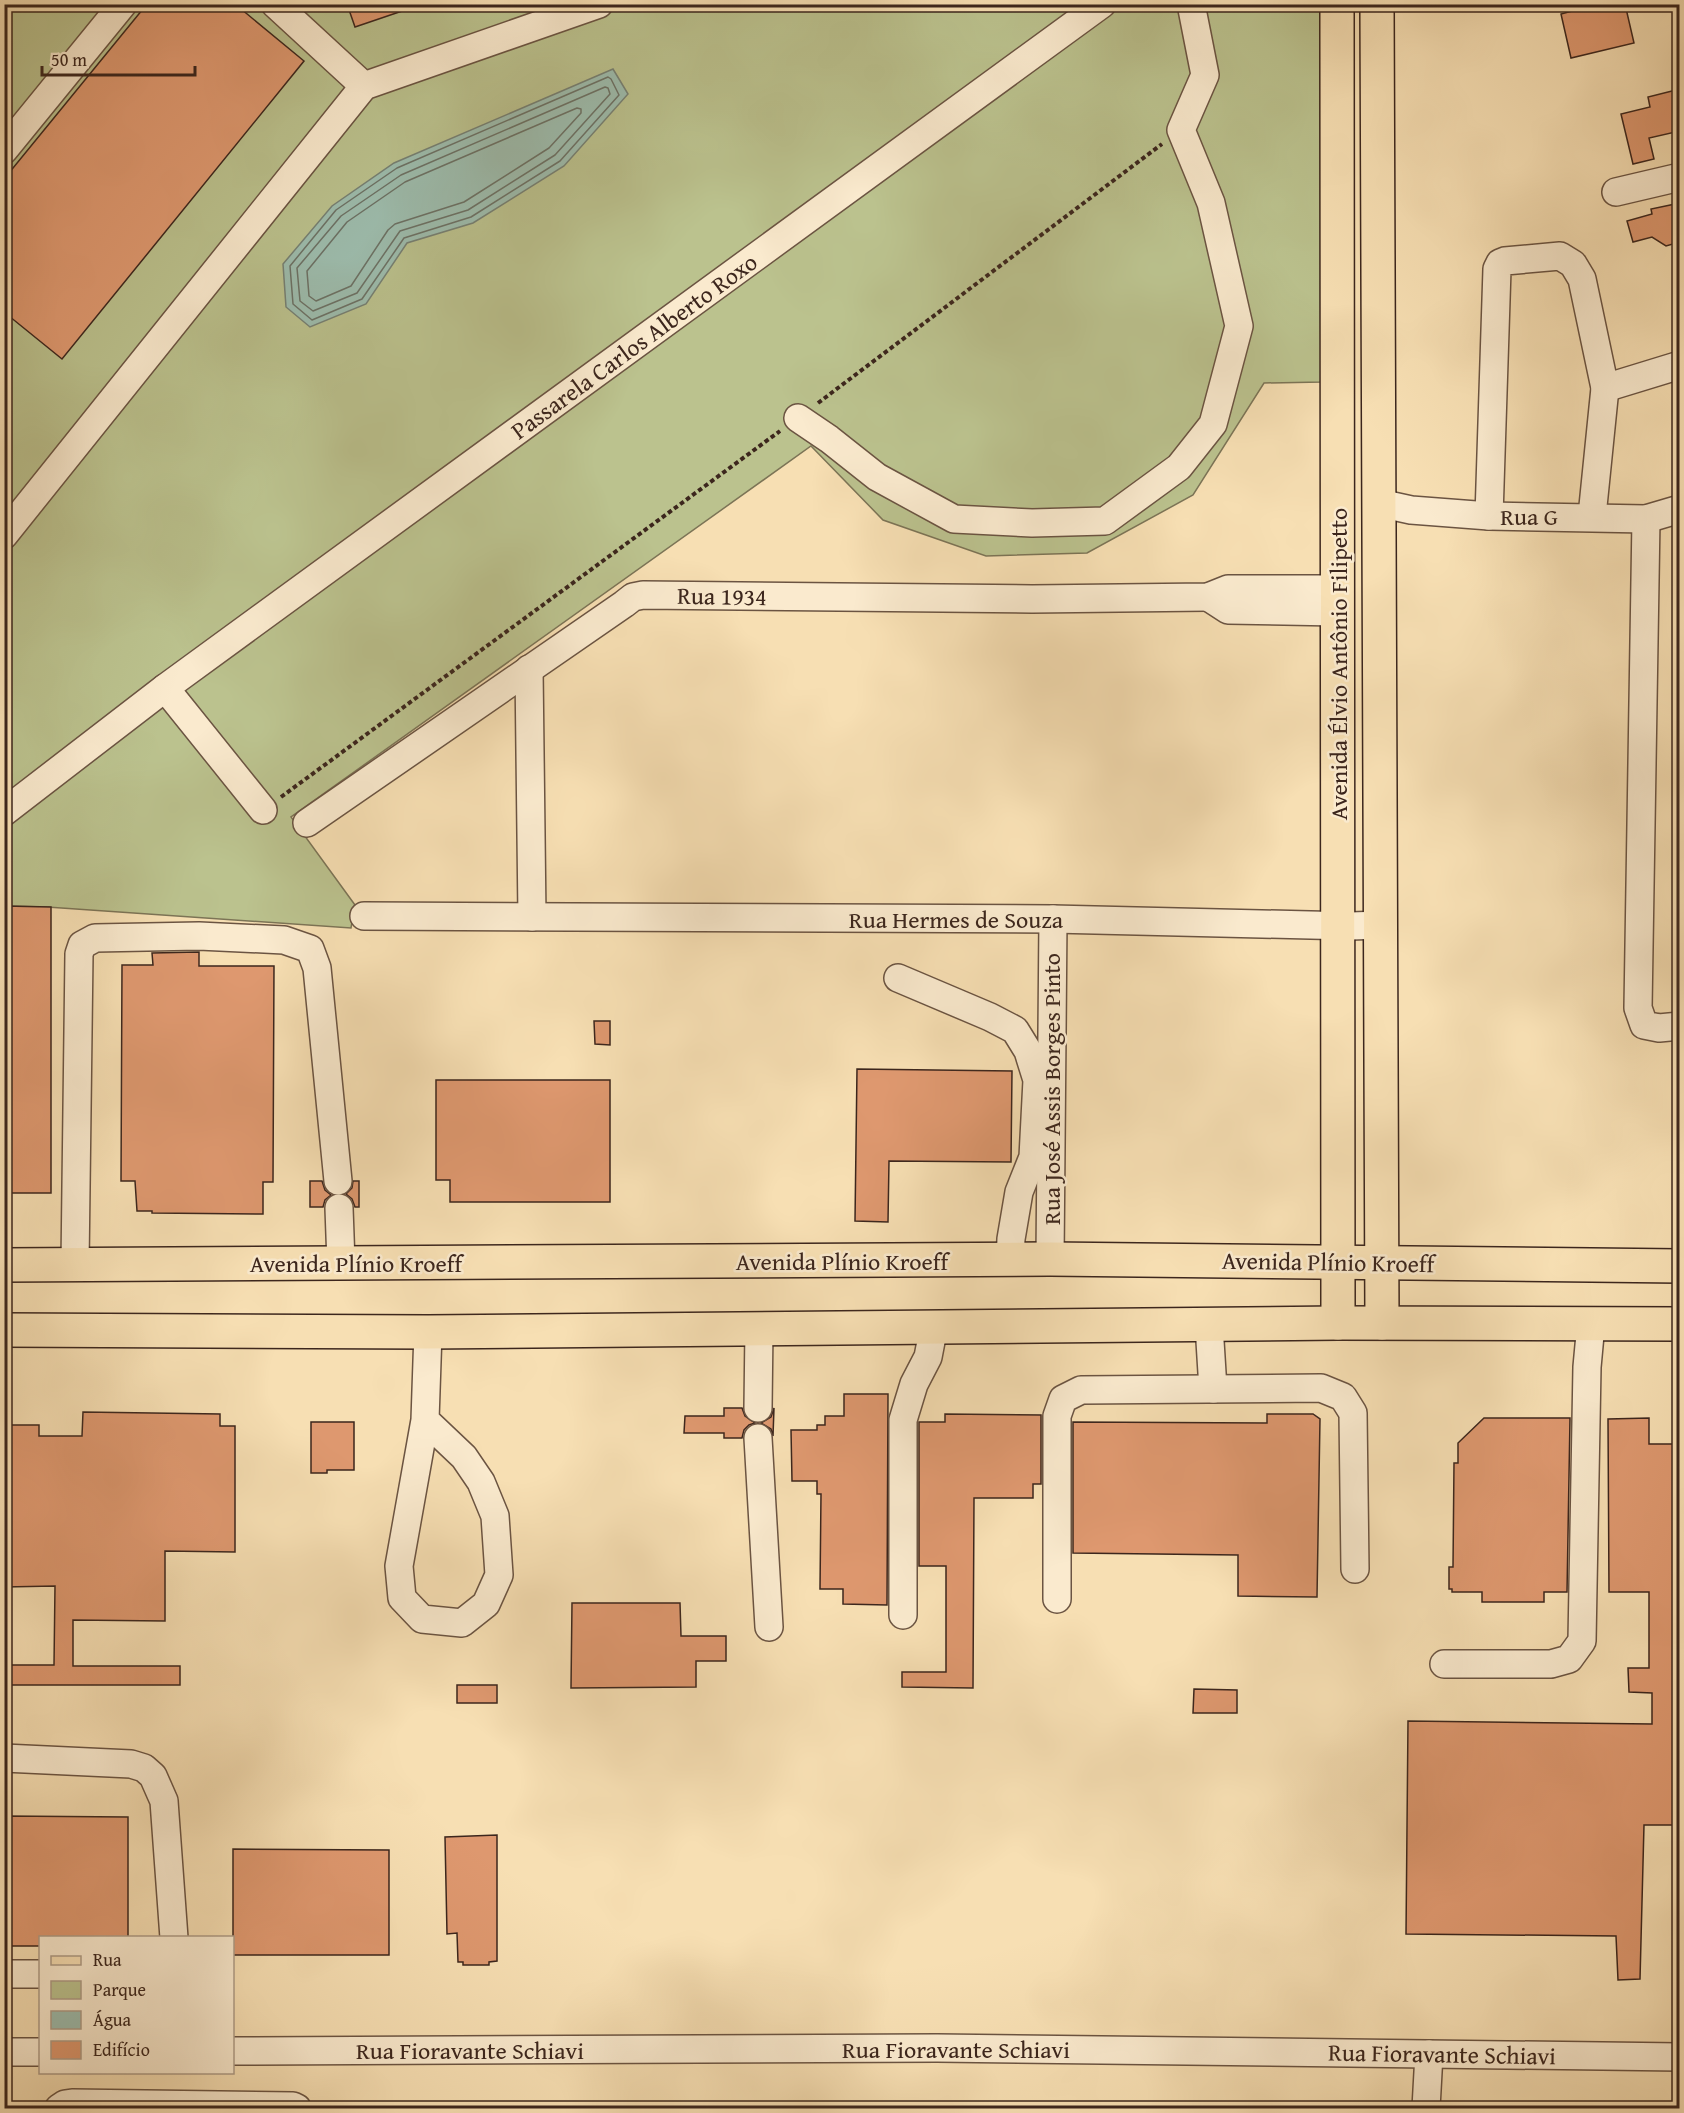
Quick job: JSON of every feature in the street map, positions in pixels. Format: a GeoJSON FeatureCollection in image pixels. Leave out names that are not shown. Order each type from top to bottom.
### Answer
{"type":"FeatureCollection","features":[{"type":"Feature","properties":{"kind":"main road","name":"Avenida Élvio Antônio Filipetto"},"geometry":{"type":"LineString","coordinates":[[1337,4],[1343,600],[1338,924],[1338,1323]]}},
{"type":"Feature","properties":{"kind":"main road","name":"Avenida Élvio Antônio Filipetto"},"geometry":{"type":"LineString","coordinates":[[1377,4],[1382,1323]]}},
{"type":"Feature","properties":{"kind":"main road"},"geometry":{"type":"LineString","coordinates":[[1380,556],[1374,575],[1343,600],[1368,614],[1380,641]]}},
{"type":"Feature","properties":{"kind":"main road","name":"Avenida Plínio Kroeff"},"geometry":{"type":"LineString","coordinates":[[4,1265],[1050,1259],[1680,1266]]}},
{"type":"Feature","properties":{"kind":"main road"},"geometry":{"type":"LineString","coordinates":[[4,1330],[428,1332],[1338,1323],[1680,1324]]}},
{"type":"Feature","properties":{"kind":"street"},"geometry":{"type":"LineString","coordinates":[[4,150],[123,4]]}},
{"type":"Feature","properties":{"kind":"street"},"geometry":{"type":"LineString","coordinates":[[275,4],[364,86]]}},
{"type":"Feature","properties":{"kind":"street"},"geometry":{"type":"LineString","coordinates":[[4,535],[364,86],[598,4]]}},
{"type":"Feature","properties":{"kind":"street","name":"Passarela Carlos Alberto Roxo"},"geometry":{"type":"LineString","coordinates":[[4,813],[165,688],[1102,4]]}},
{"type":"Feature","properties":{"kind":"street"},"geometry":{"type":"LineString","coordinates":[[798,418],[830,439],[877,477],[954,519],[1032,523],[1105,521],[1179,467],[1213,424],[1239,326],[1211,203],[1180,130],[1205,75],[1191,4]]}},
{"type":"Feature","properties":{"kind":"street"},"geometry":{"type":"LineString","coordinates":[[1616,192],[1680,177]]}},
{"type":"Feature","properties":{"kind":"street"},"geometry":{"type":"LineString","coordinates":[[1489,516],[1497,269],[1500,263],[1560,256],[1573,264],[1582,279],[1605,388],[1592,516]]}},
{"type":"Feature","properties":{"kind":"street"},"geometry":{"type":"LineString","coordinates":[[1605,388],[1680,365]]}},
{"type":"Feature","properties":{"kind":"street","name":"Rua G"},"geometry":{"type":"LineString","coordinates":[[1379,503],[1411,510],[1489,516],[1592,516],[1646,519],[1680,509]]}},
{"type":"Feature","properties":{"kind":"street"},"geometry":{"type":"LineString","coordinates":[[1646,519],[1638,1008],[1644,1024],[1659,1028],[1680,1026]]}},
{"type":"Feature","properties":{"kind":"street","name":"Rua 1934"},"geometry":{"type":"LineString","coordinates":[[307,823],[633,597],[643,595],[1208,597],[1228,610],[1343,600]]}},
{"type":"Feature","properties":{"kind":"street"},"geometry":{"type":"LineString","coordinates":[[530,669],[532,917]]}},
{"type":"Feature","properties":{"kind":"street"},"geometry":{"type":"LineString","coordinates":[[165,688],[263,810]]}},
{"type":"Feature","properties":{"kind":"street","name":"Rua Hermes de Souza"},"geometry":{"type":"LineString","coordinates":[[364,916],[1053,919],[1381,925]]}},
{"type":"Feature","properties":{"kind":"street","name":"Rua José Assis Borges Pinto"},"geometry":{"type":"LineString","coordinates":[[1050,1259],[1053,919]]}},
{"type":"Feature","properties":{"kind":"street"},"geometry":{"type":"LineString","coordinates":[[75,1264],[79,954],[82,945],[95,938],[199,936],[284,940],[310,949],[317,968],[338,1181]]}},
{"type":"Feature","properties":{"kind":"street"},"geometry":{"type":"LineString","coordinates":[[898,978],[1015,1030],[1028,1051],[1037,1080],[1033,1157],[1019,1191],[1010,1260]]}},
{"type":"Feature","properties":{"kind":"street"},"geometry":{"type":"LineString","coordinates":[[339,1208],[341,1263]]}},
{"type":"Feature","properties":{"kind":"street"},"geometry":{"type":"LineString","coordinates":[[1444,1664],[1551,1664],[1569,1659],[1582,1641],[1587,1367],[1591,1324]]}},
{"type":"Feature","properties":{"kind":"street"},"geometry":{"type":"LineString","coordinates":[[1209,1325],[1213,1389]]}},
{"type":"Feature","properties":{"kind":"street"},"geometry":{"type":"LineString","coordinates":[[903,1615],[903,1420],[914,1384],[928,1357],[934,1326]]}},
{"type":"Feature","properties":{"kind":"street"},"geometry":{"type":"LineString","coordinates":[[758,1408],[759,1328]]}},
{"type":"Feature","properties":{"kind":"street"},"geometry":{"type":"LineString","coordinates":[[424,1420],[464,1457],[481,1482],[495,1516],[500,1575],[486,1604],[462,1623],[422,1619],[402,1598],[399,1566],[424,1420],[428,1332]]}},
{"type":"Feature","properties":{"kind":"street"},"geometry":{"type":"LineString","coordinates":[[1058,1599],[1057,1416],[1063,1399],[1081,1390],[1321,1388],[1343,1397],[1353,1413],[1355,1569]]}},
{"type":"Feature","properties":{"kind":"street"},"geometry":{"type":"LineString","coordinates":[[758,1438],[769,1627]]}},
{"type":"Feature","properties":{"kind":"street"},"geometry":{"type":"LineString","coordinates":[[4,1758],[131,1764],[144,1768],[153,1776],[164,1801],[174,1936]]}},
{"type":"Feature","properties":{"kind":"street"},"geometry":{"type":"LineString","coordinates":[[4,1974],[39,1974]]}},
{"type":"Feature","properties":{"kind":"street","name":"Rua Fioravante Schiavi"},"geometry":{"type":"LineString","coordinates":[[234,2051],[937,2048],[1680,2057]]}},
{"type":"Feature","properties":{"kind":"street"},"geometry":{"type":"LineString","coordinates":[[4,2052],[39,2052]]}},
{"type":"Feature","properties":{"kind":"street"},"geometry":{"type":"LineString","coordinates":[[1426,2109],[1429,2054]]}},
{"type":"Feature","properties":{"kind":"street"},"geometry":{"type":"LineString","coordinates":[[59,2109],[65,2104],[72,2103],[293,2106],[297,2109]]}},
{"type":"Feature","properties":{"kind":"path"},"geometry":{"type":"LineString","coordinates":[[263,810],[798,418],[1180,130]]}},
{"type":"Feature","properties":{"kind":"green space"},"geometry":{"type":"Polygon","coordinates":[[[5,5],[1324,5],[1322,382],[1264,383],[1193,495],[1087,553],[986,556],[883,520],[811,446],[291,817],[355,905],[351,928],[5,906],[5,5]]]}},
{"type":"Feature","properties":{"kind":"water"},"geometry":{"type":"Polygon","coordinates":[[[613,69],[628,94],[564,166],[473,223],[407,243],[366,304],[310,327],[286,307],[283,264],[332,206],[394,163],[613,69]]]}},
{"type":"Feature","properties":{"kind":"building"},"geometry":{"type":"Polygon","coordinates":[[[147,4],[235,4],[304,61],[62,359],[4,312],[4,179],[147,4]]]}},
{"type":"Feature","properties":{"kind":"building"},"geometry":{"type":"Polygon","coordinates":[[[347,4],[413,4],[414,7],[355,27],[347,4]]]}},
{"type":"Feature","properties":{"kind":"building"},"geometry":{"type":"Polygon","coordinates":[[[1598,4],[1625,4],[1634,43],[1571,58],[1561,14],[1598,4]]]}},
{"type":"Feature","properties":{"kind":"building"},"geometry":{"type":"Polygon","coordinates":[[[1680,89],[1680,131],[1649,138],[1654,159],[1633,164],[1621,114],[1650,107],[1648,97],[1680,89]]]}},
{"type":"Feature","properties":{"kind":"building"},"geometry":{"type":"Polygon","coordinates":[[[1680,203],[1680,242],[1666,246],[1652,237],[1633,242],[1627,221],[1652,214],[1651,209],[1680,203]]]}},
{"type":"Feature","properties":{"kind":"building"},"geometry":{"type":"Polygon","coordinates":[[[4,906],[51,907],[51,1193],[4,1193],[4,906]]]}},
{"type":"Feature","properties":{"kind":"building"},"geometry":{"type":"Polygon","coordinates":[[[199,952],[199,966],[274,966],[273,1182],[263,1182],[263,1214],[137,1211],[135,1181],[121,1181],[122,965],[153,965],[152,953],[199,952]]]}},
{"type":"Feature","properties":{"kind":"building"},"geometry":{"type":"Polygon","coordinates":[[[594,1021],[610,1021],[610,1045],[595,1044],[594,1021]]]}},
{"type":"Feature","properties":{"kind":"building"},"geometry":{"type":"Polygon","coordinates":[[[857,1069],[1012,1071],[1011,1162],[889,1161],[888,1222],[855,1221],[857,1069]]]}},
{"type":"Feature","properties":{"kind":"building"},"geometry":{"type":"Polygon","coordinates":[[[436,1080],[610,1080],[610,1202],[450,1202],[450,1180],[436,1180],[436,1080]]]}},
{"type":"Feature","properties":{"kind":"building"},"geometry":{"type":"Polygon","coordinates":[[[310,1181],[322,1181],[325,1190],[331,1195],[325,1200],[323,1207],[310,1207],[310,1181]]]}},
{"type":"Feature","properties":{"kind":"building"},"geometry":{"type":"Polygon","coordinates":[[[353,1181],[359,1181],[359,1207],[355,1207],[352,1199],[346,1194],[352,1188],[353,1181]]]}},
{"type":"Feature","properties":{"kind":"building"},"geometry":{"type":"Polygon","coordinates":[[[844,1394],[888,1394],[887,1605],[843,1604],[843,1589],[820,1589],[821,1494],[817,1494],[817,1481],[792,1481],[791,1430],[817,1430],[817,1425],[825,1425],[825,1416],[844,1416],[844,1394]]]}},
{"type":"Feature","properties":{"kind":"building"},"geometry":{"type":"Polygon","coordinates":[[[724,1408],[742,1408],[745,1416],[755,1423],[744,1430],[742,1438],[724,1438],[724,1433],[684,1433],[685,1416],[724,1416],[724,1408]]]}},
{"type":"Feature","properties":{"kind":"building"},"geometry":{"type":"Polygon","coordinates":[[[774,1408],[773,1436],[771,1429],[761,1423],[771,1417],[774,1408]]]}},
{"type":"Feature","properties":{"kind":"building"},"geometry":{"type":"Polygon","coordinates":[[[83,1412],[220,1414],[220,1426],[235,1426],[235,1552],[165,1551],[165,1621],[73,1620],[73,1666],[180,1666],[180,1685],[4,1685],[4,1665],[54,1665],[55,1586],[4,1587],[4,1425],[39,1425],[39,1436],[82,1436],[83,1412]]]}},
{"type":"Feature","properties":{"kind":"building"},"geometry":{"type":"Polygon","coordinates":[[[945,1414],[1041,1415],[1041,1484],[1033,1484],[1033,1498],[974,1498],[973,1688],[902,1687],[902,1672],[946,1672],[946,1566],[919,1566],[919,1422],[945,1422],[945,1414]]]}},
{"type":"Feature","properties":{"kind":"building"},"geometry":{"type":"Polygon","coordinates":[[[1267,1414],[1313,1414],[1320,1419],[1317,1597],[1238,1596],[1238,1555],[1073,1553],[1073,1422],[1267,1423],[1267,1414]]]}},
{"type":"Feature","properties":{"kind":"building"},"geometry":{"type":"Polygon","coordinates":[[[1484,1418],[1570,1418],[1567,1592],[1544,1592],[1544,1602],[1482,1602],[1482,1592],[1452,1592],[1452,1589],[1449,1589],[1449,1567],[1453,1567],[1454,1463],[1458,1463],[1458,1443],[1484,1418]]]}},
{"type":"Feature","properties":{"kind":"building"},"geometry":{"type":"Polygon","coordinates":[[[1649,1418],[1649,1444],[1680,1444],[1680,1688],[1678,1688],[1680,1825],[1644,1825],[1640,1979],[1618,1980],[1616,1936],[1406,1934],[1408,1721],[1652,1724],[1652,1693],[1629,1692],[1628,1668],[1649,1668],[1649,1592],[1609,1592],[1608,1419],[1649,1418]]]}},
{"type":"Feature","properties":{"kind":"building"},"geometry":{"type":"Polygon","coordinates":[[[311,1422],[354,1422],[354,1470],[327,1470],[327,1473],[311,1473],[311,1422]]]}},
{"type":"Feature","properties":{"kind":"building"},"geometry":{"type":"Polygon","coordinates":[[[572,1603],[680,1603],[681,1636],[726,1636],[726,1661],[696,1661],[696,1687],[571,1688],[572,1603]]]}},
{"type":"Feature","properties":{"kind":"building"},"geometry":{"type":"Polygon","coordinates":[[[457,1685],[497,1685],[497,1703],[457,1703],[457,1685]]]}},
{"type":"Feature","properties":{"kind":"building"},"geometry":{"type":"Polygon","coordinates":[[[1194,1689],[1237,1690],[1237,1713],[1193,1713],[1194,1689]]]}},
{"type":"Feature","properties":{"kind":"building"},"geometry":{"type":"Polygon","coordinates":[[[4,1816],[128,1817],[128,1936],[39,1936],[39,1946],[4,1946],[4,1816]]]}},
{"type":"Feature","properties":{"kind":"building"},"geometry":{"type":"Polygon","coordinates":[[[497,1835],[497,1961],[489,1962],[489,1965],[463,1965],[463,1962],[458,1962],[457,1933],[447,1934],[445,1837],[497,1835]]]}},
{"type":"Feature","properties":{"kind":"building"},"geometry":{"type":"Polygon","coordinates":[[[233,1849],[389,1850],[389,1955],[234,1955],[233,1849]]]}}]}
